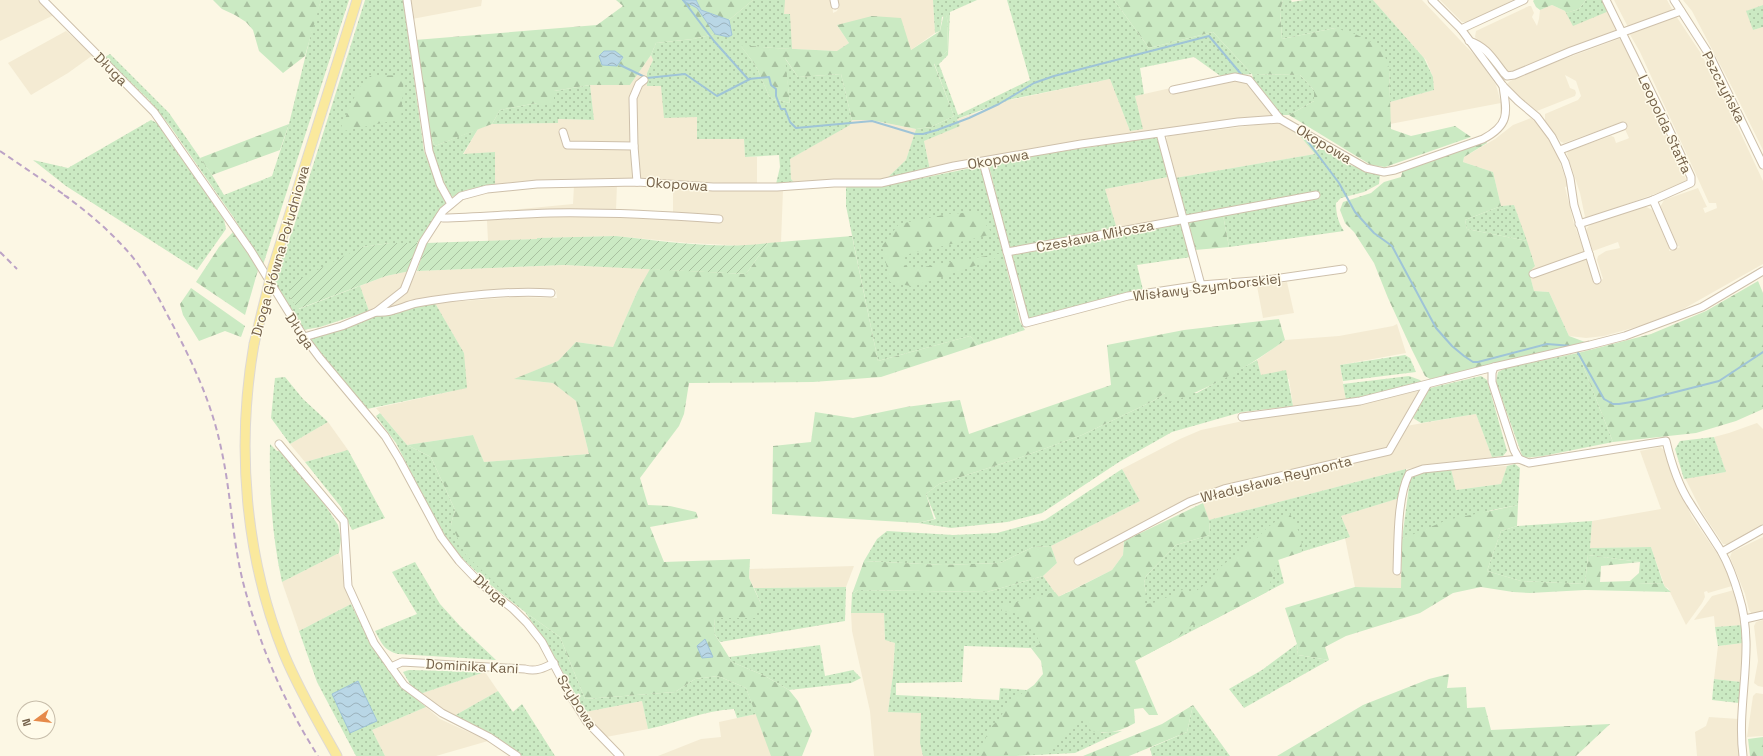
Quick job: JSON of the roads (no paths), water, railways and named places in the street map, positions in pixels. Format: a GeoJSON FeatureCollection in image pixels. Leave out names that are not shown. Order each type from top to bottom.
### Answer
{"type":"FeatureCollection","features":[{"type":"Feature","properties":{"kind":"main road","name":"Droga Główna Południowa"},"geometry":{"type":"LineString","coordinates":[[337,756],[302,694],[284,653],[267,602],[256,557],[249,510],[245,452],[247,400],[254,344],[272,267],[357,0]]}},
{"type":"Feature","properties":{"kind":"street","name":"Długa"},"geometry":{"type":"LineString","coordinates":[[43,0],[154,112],[251,251],[318,357],[385,436],[441,537],[459,561],[480,583],[513,609],[527,623],[542,642],[554,663]]}},
{"type":"Feature","properties":{"kind":"street"},"geometry":{"type":"LineString","coordinates":[[407,0],[429,151],[440,184],[451,204]]}},
{"type":"Feature","properties":{"kind":"street"},"geometry":{"type":"LineString","coordinates":[[1432,0],[1461,30],[1503,86],[1537,117],[1560,150],[1570,178],[1574,205],[1579,224],[1597,280]]}},
{"type":"Feature","properties":{"kind":"street"},"geometry":{"type":"LineString","coordinates":[[1461,30],[1524,0]]}},
{"type":"Feature","properties":{"kind":"street","name":"Leopolda Staffa"},"geometry":{"type":"LineString","coordinates":[[1579,224],[1653,200],[1690,185],[1691,183],[1691,177],[1606,0]]}},
{"type":"Feature","properties":{"kind":"street","name":"Pszczyńska"},"geometry":{"type":"LineString","coordinates":[[1674,0],[1710,56],[1763,165]]}},
{"type":"Feature","properties":{"kind":"street"},"geometry":{"type":"LineString","coordinates":[[1468,41],[1479,44],[1484,48],[1508,76],[1514,75],[1621,32],[1681,11]]}},
{"type":"Feature","properties":{"kind":"street"},"geometry":{"type":"LineString","coordinates":[[1173,90],[1235,78],[1243,78],[1249,80],[1280,119]]}},
{"type":"Feature","properties":{"kind":"street"},"geometry":{"type":"LineString","coordinates":[[637,182],[634,146],[633,98],[639,84],[644,80]]}},
{"type":"Feature","properties":{"kind":"street","name":"Okopowa"},"geometry":{"type":"LineString","coordinates":[[304,337],[342,326],[376,312],[404,290],[423,242],[440,216],[461,196],[487,189],[536,184],[637,182],[713,187],[777,187],[834,182],[881,183],[1082,144],[1238,122],[1280,119],[1366,168],[1384,172],[1395,170],[1494,133],[1502,125],[1505,114],[1503,86]]}},
{"type":"Feature","properties":{"kind":"street"},"geometry":{"type":"LineString","coordinates":[[1560,150],[1623,126]]}},
{"type":"Feature","properties":{"kind":"street"},"geometry":{"type":"LineString","coordinates":[[563,132],[567,145],[634,146]]}},
{"type":"Feature","properties":{"kind":"street"},"geometry":{"type":"LineString","coordinates":[[1160,133],[1201,285]]}},
{"type":"Feature","properties":{"kind":"street","name":"Wisławy Szymborskiej"},"geometry":{"type":"LineString","coordinates":[[983,162],[1026,324],[1128,296],[1201,285],[1266,280],[1343,269]]}},
{"type":"Feature","properties":{"kind":"street","name":"Czesława Miłosza"},"geometry":{"type":"LineString","coordinates":[[1007,252],[1316,195]]}},
{"type":"Feature","properties":{"kind":"street"},"geometry":{"type":"LineString","coordinates":[[1653,200],[1673,246]]}},
{"type":"Feature","properties":{"kind":"street"},"geometry":{"type":"LineString","coordinates":[[440,216],[451,218],[549,213],[644,214],[719,219]]}},
{"type":"Feature","properties":{"kind":"street"},"geometry":{"type":"LineString","coordinates":[[1533,274],[1589,254]]}},
{"type":"Feature","properties":{"kind":"street"},"geometry":{"type":"LineString","coordinates":[[1242,416],[1360,401],[1625,336],[1702,307],[1763,272]]}},
{"type":"Feature","properties":{"kind":"street","name":"Okopowa"},"geometry":{"type":"LineString","coordinates":[[376,312],[384,313],[417,303],[484,295],[551,293]]}},
{"type":"Feature","properties":{"kind":"street"},"geometry":{"type":"LineString","coordinates":[[1494,367],[1492,382],[1514,450],[1519,459]]}},
{"type":"Feature","properties":{"kind":"street","name":"Władysława Reymonta"},"geometry":{"type":"LineString","coordinates":[[1078,561],[1189,502],[1203,497],[1224,490],[1389,451],[1427,385]]}},
{"type":"Feature","properties":{"kind":"street"},"geometry":{"type":"LineString","coordinates":[[1397,571],[1403,489],[1409,474],[1423,469],[1519,459],[1529,463],[1666,441],[1678,479],[1689,502],[1722,552],[1739,596],[1745,619],[1747,647],[1741,728],[1744,756]]}},
{"type":"Feature","properties":{"kind":"street"},"geometry":{"type":"LineString","coordinates":[[279,444],[344,521],[348,586],[374,643],[390,667],[404,685],[442,713],[489,737],[517,756]]}},
{"type":"Feature","properties":{"kind":"street"},"geometry":{"type":"LineString","coordinates":[[1722,552],[1763,530]]}},
{"type":"Feature","properties":{"kind":"street"},"geometry":{"type":"LineString","coordinates":[[1745,619],[1763,615]]}},
{"type":"Feature","properties":{"kind":"street","name":"Dominika Kani"},"geometry":{"type":"LineString","coordinates":[[390,667],[402,662],[525,669],[532,671],[554,663]]}},
{"type":"Feature","properties":{"kind":"street","name":"Szybowa"},"geometry":{"type":"LineString","coordinates":[[554,663],[587,722],[620,756]]}},
{"type":"Feature","properties":{"kind":"water"},"geometry":{"type":"Polygon","coordinates":[[[682,0],[696,0],[701,10],[729,20],[732,35],[728,37],[715,34],[697,8],[682,0]]]}},
{"type":"Feature","properties":{"kind":"water"},"geometry":{"type":"Polygon","coordinates":[[[604,51],[615,51],[623,57],[617,66],[602,65],[599,56],[604,51]]]}},
{"type":"Feature","properties":{"kind":"water"},"geometry":{"type":"Polygon","coordinates":[[[705,639],[713,657],[702,658],[697,646],[705,639]]]}},
{"type":"Feature","properties":{"kind":"water"},"geometry":{"type":"Polygon","coordinates":[[[358,681],[377,721],[350,733],[332,694],[358,681]]]}},
{"type":"Feature","properties":{"kind":"waterway"},"geometry":{"type":"LineString","coordinates":[[683,0],[714,41],[748,79],[769,77],[771,85],[776,89],[776,96],[781,109],[785,109],[790,122],[796,128],[872,121],[915,134],[923,134],[969,118],[999,104],[1034,83],[1054,76],[1209,36],[1241,74]]}},
{"type":"Feature","properties":{"kind":"waterway"},"geometry":{"type":"LineString","coordinates":[[620,65],[647,78],[685,74],[717,96],[750,79]]}},
{"type":"Feature","properties":{"kind":"waterway"},"geometry":{"type":"LineString","coordinates":[[1303,135],[1339,183],[1355,212],[1374,233],[1392,246],[1436,328],[1452,346],[1464,356],[1473,362],[1478,362],[1547,344],[1572,346]]}},
{"type":"Feature","properties":{"kind":"waterway"},"geometry":{"type":"LineString","coordinates":[[1577,351],[1604,399],[1613,404],[1644,400],[1719,381],[1763,352]]}},
{"type":"Feature","properties":{"kind":"railway"},"geometry":{"type":"LineString","coordinates":[[0,151],[69,198]]}},
{"type":"Feature","properties":{"kind":"railway"},"geometry":{"type":"LineString","coordinates":[[64,195],[82,208],[107,230],[136,261],[155,292],[192,364],[206,396],[217,430],[227,481],[236,549],[249,605],[265,650],[284,694],[294,715],[318,756]]}},
{"type":"Feature","properties":{"kind":"railway"},"geometry":{"type":"LineString","coordinates":[[0,252],[17,269]]}}]}
